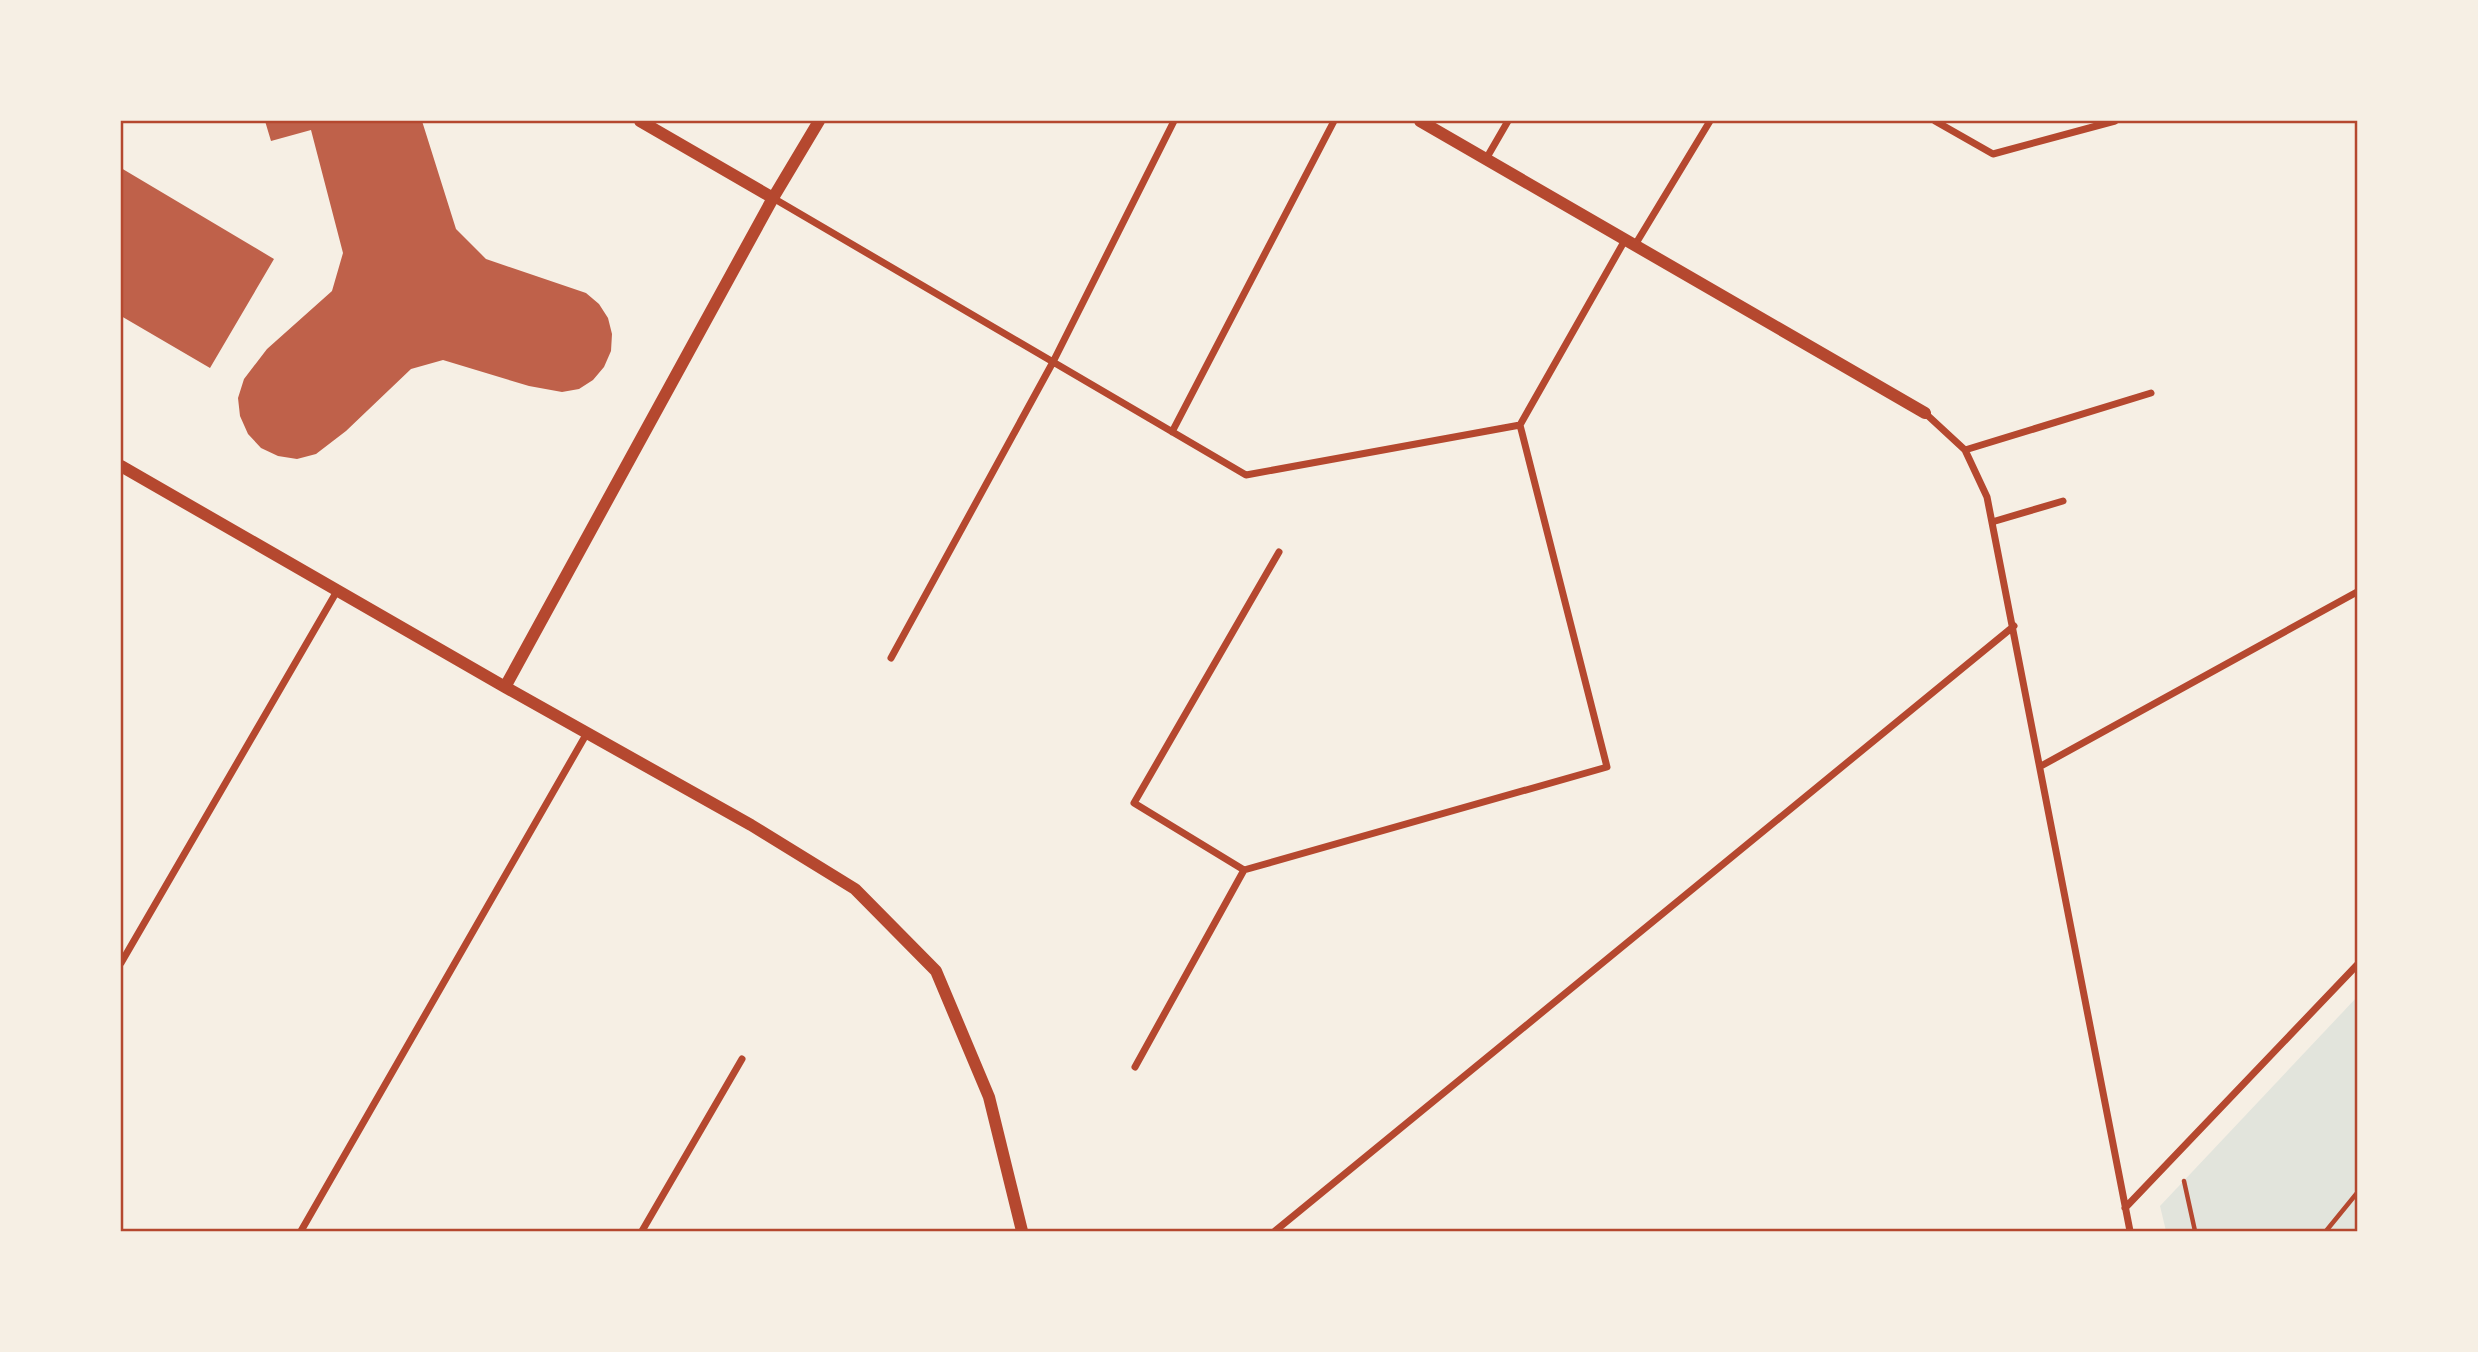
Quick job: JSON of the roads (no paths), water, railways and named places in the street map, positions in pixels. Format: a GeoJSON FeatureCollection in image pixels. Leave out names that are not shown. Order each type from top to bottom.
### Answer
{"type":"FeatureCollection","features":[{"type":"Feature","properties":{"kind":"street"},"geometry":{"type":"LineString","coordinates":[[640,121],[1246,475],[1520,425]]}},
{"type":"Feature","properties":{"kind":"street"},"geometry":{"type":"LineString","coordinates":[[505,687],[773,198],[819,121]]}},
{"type":"Feature","properties":{"kind":"street"},"geometry":{"type":"LineString","coordinates":[[891,658],[1053,362],[1174,121]]}},
{"type":"Feature","properties":{"kind":"street"},"geometry":{"type":"LineString","coordinates":[[1172,432],[1334,121]]}},
{"type":"Feature","properties":{"kind":"street"},"geometry":{"type":"LineString","coordinates":[[1420,121],[1925,413],[1965,450],[1987,497],[2130,1231]]}},
{"type":"Feature","properties":{"kind":"street"},"geometry":{"type":"LineString","coordinates":[[1486,159],[1508,121]]}},
{"type":"Feature","properties":{"kind":"street"},"geometry":{"type":"LineString","coordinates":[[1135,1067],[1244,870],[1607,767],[1520,425],[1631,243],[1710,121]]}},
{"type":"Feature","properties":{"kind":"street"},"geometry":{"type":"LineString","coordinates":[[1935,121],[1993,154],[2115,121]]}},
{"type":"Feature","properties":{"kind":"street"},"geometry":{"type":"LineString","coordinates":[[1965,450],[2151,393]]}},
{"type":"Feature","properties":{"kind":"street"},"geometry":{"type":"LineString","coordinates":[[121,466],[751,825],[855,889],[936,971],[989,1097],[1022,1231]]}},
{"type":"Feature","properties":{"kind":"street"},"geometry":{"type":"LineString","coordinates":[[1992,522],[2063,501]]}},
{"type":"Feature","properties":{"kind":"street"},"geometry":{"type":"LineString","coordinates":[[1244,870],[1134,803],[1279,552]]}},
{"type":"Feature","properties":{"kind":"street"},"geometry":{"type":"LineString","coordinates":[[121,962],[337,591]]}},
{"type":"Feature","properties":{"kind":"street"},"geometry":{"type":"LineString","coordinates":[[2041,766],[2357,592]]}},
{"type":"Feature","properties":{"kind":"street"},"geometry":{"type":"LineString","coordinates":[[1275,1231],[2014,626]]}},
{"type":"Feature","properties":{"kind":"street"},"geometry":{"type":"LineString","coordinates":[[301,1231],[587,733]]}},
{"type":"Feature","properties":{"kind":"street"},"geometry":{"type":"LineString","coordinates":[[2125,1208],[2357,965]]}},
{"type":"Feature","properties":{"kind":"street"},"geometry":{"type":"LineString","coordinates":[[642,1231],[742,1059]]}}]}
